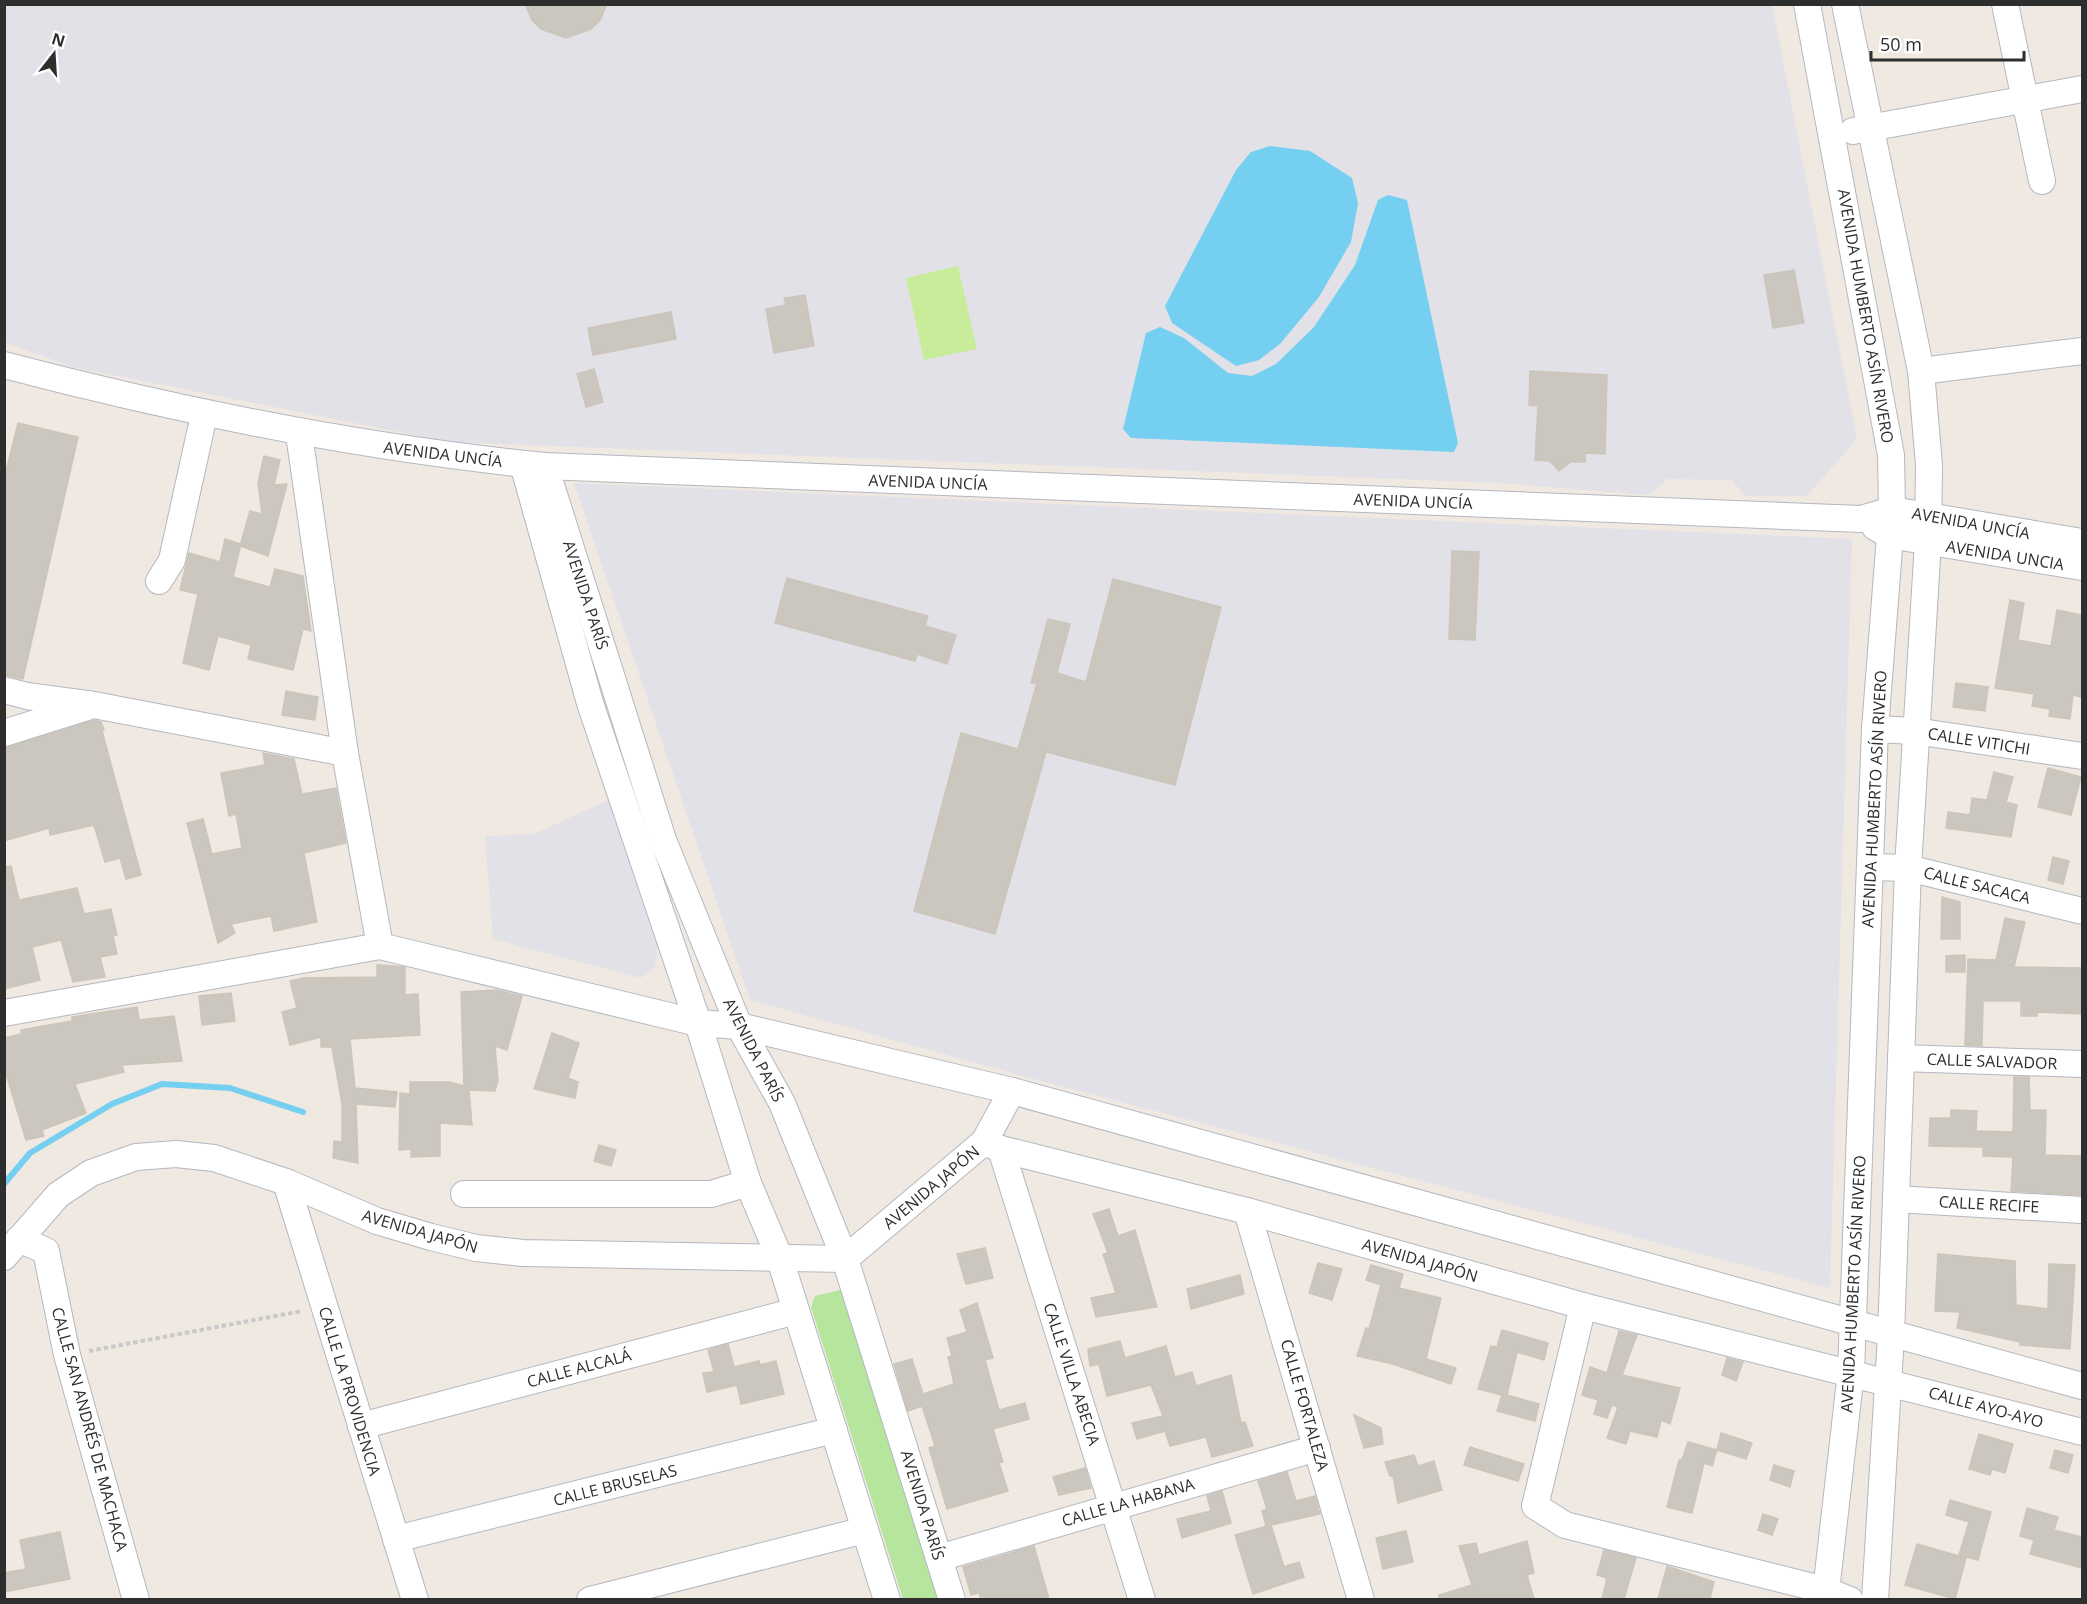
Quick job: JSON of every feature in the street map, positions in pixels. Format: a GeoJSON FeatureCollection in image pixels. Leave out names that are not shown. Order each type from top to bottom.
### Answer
{"type":"FeatureCollection","features":[{"type":"Feature","properties":{"kind":"street","name":"AVENIDA HUMBERTO ASÍN RIVERO"},"geometry":{"type":"LineString","coordinates":[[1807,4],[1891,455],[1890,523],[1875,729],[1854,1324],[1851,1372],[1825,1595]]}},
{"type":"Feature","properties":{"kind":"street"},"geometry":{"type":"LineString","coordinates":[[1845,4],[1921,371],[1929,465],[1928,542],[1908,868],[1889,1382],[1875,1599]]}},
{"type":"Feature","properties":{"kind":"street"},"geometry":{"type":"LineString","coordinates":[[2006,4],[2042,181]]}},
{"type":"Feature","properties":{"kind":"street"},"geometry":{"type":"LineString","coordinates":[[1833,135],[2082,89]]}},
{"type":"Feature","properties":{"kind":"street"},"geometry":{"type":"LineString","coordinates":[[1921,371],[2082,351]]}},
{"type":"Feature","properties":{"kind":"street","name":"AVENIDA UNCÍA"},"geometry":{"type":"LineString","coordinates":[[4,365],[204,415],[299,434],[430,454],[533,465],[1861,519],[1890,523],[1928,516],[2082,542]]}},
{"type":"Feature","properties":{"kind":"street"},"geometry":{"type":"LineString","coordinates":[[159,581],[172,560],[204,415]]}},
{"type":"Feature","properties":{"kind":"street"},"geometry":{"type":"LineString","coordinates":[[299,434],[345,753],[380,946]]}},
{"type":"Feature","properties":{"kind":"street","name":"AVENIDA PARÍS"},"geometry":{"type":"LineString","coordinates":[[533,465],[590,703],[698,1023],[748,1183],[779,1256],[887,1599]]}},
{"type":"Feature","properties":{"kind":"street","name":"AVENIDA PARÍS"},"geometry":{"type":"LineString","coordinates":[[533,465],[663,840],[739,1026],[782,1103],[845,1259],[952,1599]]}},
{"type":"Feature","properties":{"kind":"street","name":"AVENIDA UNCÍA"},"geometry":{"type":"LineString","coordinates":[[1890,523],[1928,542]]}},
{"type":"Feature","properties":{"kind":"street","name":"AVENIDA UNCIA"},"geometry":{"type":"LineString","coordinates":[[1928,542],[2082,567]]}},
{"type":"Feature","properties":{"kind":"street"},"geometry":{"type":"LineString","coordinates":[[4,690],[345,753]]}},
{"type":"Feature","properties":{"kind":"street"},"geometry":{"type":"LineString","coordinates":[[4,733],[94,705]]}},
{"type":"Feature","properties":{"kind":"street","name":"CALLE VITICHI"},"geometry":{"type":"LineString","coordinates":[[1875,729],[1915,731],[2082,756]]}},
{"type":"Feature","properties":{"kind":"street","name":"CALLE SACACA"},"geometry":{"type":"LineString","coordinates":[[1870,867],[1908,868],[2082,911]]}},
{"type":"Feature","properties":{"kind":"street"},"geometry":{"type":"LineString","coordinates":[[4,1013],[380,946],[698,1023],[739,1026],[1012,1091],[2082,1386]]}},
{"type":"Feature","properties":{"kind":"street","name":"CALLE SALVADOR"},"geometry":{"type":"LineString","coordinates":[[1901,1058],[2082,1064]]}},
{"type":"Feature","properties":{"kind":"street"},"geometry":{"type":"LineString","coordinates":[[993,1145],[1012,1091]]}},
{"type":"Feature","properties":{"kind":"street","name":"AVENIDA JAPÓN"},"geometry":{"type":"LineString","coordinates":[[12,1248],[58,1195],[91,1173],[136,1157],[176,1154],[214,1158],[286,1182],[377,1221],[476,1248],[523,1253],[845,1259],[993,1145],[1247,1211],[1583,1306],[1889,1382]]}},
{"type":"Feature","properties":{"kind":"street","name":"CALLE VILLA ABECIA"},"geometry":{"type":"LineString","coordinates":[[993,1145],[1114,1506],[1142,1599]]}},
{"type":"Feature","properties":{"kind":"street","name":"CALLE LA PROVIDENCIA"},"geometry":{"type":"LineString","coordinates":[[286,1182],[415,1599]]}},
{"type":"Feature","properties":{"kind":"street"},"geometry":{"type":"LineString","coordinates":[[464,1194],[711,1194],[748,1183]]}},
{"type":"Feature","properties":{"kind":"street","name":"CALLE RECIFE"},"geometry":{"type":"LineString","coordinates":[[1896,1199],[2082,1209]]}},
{"type":"Feature","properties":{"kind":"street","name":"CALLE FORTALEZA"},"geometry":{"type":"LineString","coordinates":[[1247,1211],[1361,1599]]}},
{"type":"Feature","properties":{"kind":"street","name":"CALLE SAN ANDRÉS DE MACHACA"},"geometry":{"type":"LineString","coordinates":[[12,1248],[46,1251],[67,1355],[136,1599]]}},
{"type":"Feature","properties":{"kind":"street"},"geometry":{"type":"LineString","coordinates":[[1583,1306],[1535,1506],[1565,1525],[1825,1595],[1850,1599]]}},
{"type":"Feature","properties":{"kind":"street","name":"CALLE ALCALÁ"},"geometry":{"type":"LineString","coordinates":[[361,1426],[796,1311]]}},
{"type":"Feature","properties":{"kind":"street","name":"CALLE AYO-AYO"},"geometry":{"type":"LineString","coordinates":[[1889,1382],[2082,1432]]}},
{"type":"Feature","properties":{"kind":"street","name":"CALLE BRUSELAS"},"geometry":{"type":"LineString","coordinates":[[396,1539],[834,1430]]}},
{"type":"Feature","properties":{"kind":"street","name":"CALLE LA HABANA"},"geometry":{"type":"LineString","coordinates":[[939,1558],[1317,1448]]}},
{"type":"Feature","properties":{"kind":"street"},"geometry":{"type":"LineString","coordinates":[[590,1599],[865,1530]]}},
{"type":"Feature","properties":{"kind":"path"},"geometry":{"type":"LineString","coordinates":[[67,1355],[324,1306]]}},
{"type":"Feature","properties":{"kind":"shaded area"},"geometry":{"type":"Polygon","coordinates":[[[5,5],[1772,5],[1857,439],[1807,496],[1745,496],[1732,480],[1667,479],[1649,495],[1500,483],[449,442],[73,367],[5,343],[5,5]]]}},
{"type":"Feature","properties":{"kind":"shaded area"},"geometry":{"type":"Polygon","coordinates":[[[574,483],[1852,539],[1830,1288],[1019,1075],[750,1000],[574,483]]]}},
{"type":"Feature","properties":{"kind":"shaded area"},"geometry":{"type":"Polygon","coordinates":[[[613,798],[658,948],[655,967],[641,978],[493,939],[485,836],[534,834],[613,798]]]}},
{"type":"Feature","properties":{"kind":"green space"},"geometry":{"type":"Polygon","coordinates":[[[958,266],[977,349],[924,360],[906,278],[958,266]]]}},
{"type":"Feature","properties":{"kind":"green space"},"geometry":{"type":"Polygon","coordinates":[[[844,1291],[943,1599],[903,1599],[811,1307],[815,1296],[844,1291]]]}},
{"type":"Feature","properties":{"kind":"water"},"geometry":{"type":"Polygon","coordinates":[[[1270,146],[1310,151],[1352,178],[1358,203],[1351,242],[1319,297],[1280,344],[1259,360],[1236,366],[1172,323],[1165,306],[1236,170],[1251,152],[1270,146]]]}},
{"type":"Feature","properties":{"kind":"water"},"geometry":{"type":"Polygon","coordinates":[[[1388,195],[1407,200],[1458,443],[1454,452],[1131,438],[1123,429],[1146,333],[1160,327],[1184,338],[1228,373],[1252,376],[1276,364],[1314,327],[1355,265],[1378,200],[1388,195]]]}},
{"type":"Feature","properties":{"kind":"building"},"geometry":{"type":"Polygon","coordinates":[[[525,4],[607,4],[600,20],[591,29],[566,38],[541,29],[532,20],[525,4]]]}},
{"type":"Feature","properties":{"kind":"building"},"geometry":{"type":"Polygon","coordinates":[[[1794,270],[1804,323],[1773,328],[1764,275],[1794,270]]]}},
{"type":"Feature","properties":{"kind":"building"},"geometry":{"type":"Polygon","coordinates":[[[805,295],[814,346],[774,353],[766,309],[786,305],[784,298],[805,295]]]}},
{"type":"Feature","properties":{"kind":"building"},"geometry":{"type":"Polygon","coordinates":[[[671,312],[676,339],[593,355],[588,328],[671,312]]]}},
{"type":"Feature","properties":{"kind":"building"},"geometry":{"type":"Polygon","coordinates":[[[594,369],[603,402],[586,407],[577,374],[594,369]]]}},
{"type":"Feature","properties":{"kind":"building"},"geometry":{"type":"Polygon","coordinates":[[[1530,371],[1607,375],[1605,454],[1585,453],[1585,462],[1571,462],[1559,471],[1550,461],[1535,460],[1538,406],[1529,405],[1530,371]]]}},
{"type":"Feature","properties":{"kind":"building"},"geometry":{"type":"Polygon","coordinates":[[[18,423],[78,437],[23,679],[4,675],[4,479],[18,423]]]}},
{"type":"Feature","properties":{"kind":"building"},"geometry":{"type":"Polygon","coordinates":[[[264,456],[280,460],[274,485],[287,484],[268,556],[240,546],[250,511],[262,514],[258,483],[264,456]]]}},
{"type":"Feature","properties":{"kind":"building"},"geometry":{"type":"Polygon","coordinates":[[[225,539],[241,544],[233,577],[270,587],[275,569],[303,576],[311,631],[303,629],[293,670],[248,659],[251,645],[218,636],[209,670],[183,663],[198,594],[180,590],[189,553],[220,562],[225,539]]]}},
{"type":"Feature","properties":{"kind":"building"},"geometry":{"type":"Polygon","coordinates":[[[1452,551],[1479,552],[1475,640],[1449,639],[1452,551]]]}},
{"type":"Feature","properties":{"kind":"building"},"geometry":{"type":"Polygon","coordinates":[[[787,578],[928,616],[925,626],[956,635],[947,664],[917,654],[915,661],[775,623],[787,578]]]}},
{"type":"Feature","properties":{"kind":"building"},"geometry":{"type":"Polygon","coordinates":[[[1113,579],[1221,607],[1175,785],[1046,752],[995,934],[914,911],[961,733],[1018,749],[1037,683],[1031,683],[1048,619],[1070,624],[1057,673],[1086,682],[1113,579]]]}},
{"type":"Feature","properties":{"kind":"building"},"geometry":{"type":"Polygon","coordinates":[[[2010,600],[2024,603],[2018,640],[2051,646],[2057,610],[2082,615],[2082,697],[2073,695],[2070,719],[2049,716],[2050,709],[2032,706],[2034,694],[1995,688],[2010,600]]]}},
{"type":"Feature","properties":{"kind":"building"},"geometry":{"type":"Polygon","coordinates":[[[1956,683],[1988,687],[1985,711],[1953,707],[1956,683]]]}},
{"type":"Feature","properties":{"kind":"building"},"geometry":{"type":"Polygon","coordinates":[[[286,691],[318,697],[315,720],[282,715],[286,691]]]}},
{"type":"Feature","properties":{"kind":"building"},"geometry":{"type":"Polygon","coordinates":[[[93,720],[101,722],[104,730],[102,731],[141,875],[126,879],[120,858],[105,862],[94,825],[50,835],[49,828],[4,841],[4,748],[93,720]]]}},
{"type":"Feature","properties":{"kind":"building"},"geometry":{"type":"Polygon","coordinates":[[[263,753],[294,759],[302,794],[336,788],[346,843],[304,853],[317,922],[274,931],[271,916],[231,924],[235,933],[218,943],[187,823],[203,819],[212,854],[242,848],[236,814],[229,816],[221,773],[265,765],[263,753]]]}},
{"type":"Feature","properties":{"kind":"building"},"geometry":{"type":"Polygon","coordinates":[[[2048,768],[2081,777],[2071,815],[2038,807],[2048,768]]]}},
{"type":"Feature","properties":{"kind":"building"},"geometry":{"type":"Polygon","coordinates":[[[1994,772],[2013,777],[2006,802],[2017,805],[2011,837],[1946,828],[1948,812],[1970,815],[1972,798],[1987,800],[1994,772]]]}},
{"type":"Feature","properties":{"kind":"building"},"geometry":{"type":"Polygon","coordinates":[[[2053,857],[2069,861],[2063,884],[2048,880],[2053,857]]]}},
{"type":"Feature","properties":{"kind":"building"},"geometry":{"type":"Polygon","coordinates":[[[11,866],[19,900],[77,888],[84,914],[111,909],[117,935],[113,936],[117,954],[100,957],[105,977],[73,982],[61,940],[32,947],[40,980],[4,989],[4,867],[11,866]]]}},
{"type":"Feature","properties":{"kind":"building"},"geometry":{"type":"Polygon","coordinates":[[[1942,897],[1960,902],[1960,939],[1941,939],[1942,897]]]}},
{"type":"Feature","properties":{"kind":"building"},"geometry":{"type":"Polygon","coordinates":[[[2005,918],[2025,922],[2014,967],[2082,968],[2082,1014],[2037,1012],[2037,1016],[2021,1016],[2021,1001],[1983,1001],[1982,1046],[1965,1045],[1968,959],[1996,960],[2005,918]]]}},
{"type":"Feature","properties":{"kind":"building"},"geometry":{"type":"Polygon","coordinates":[[[1965,955],[1965,972],[1946,972],[1946,956],[1965,955]]]}},
{"type":"Feature","properties":{"kind":"building"},"geometry":{"type":"Polygon","coordinates":[[[377,965],[405,967],[405,995],[418,994],[420,1035],[350,1039],[355,1088],[397,1092],[395,1107],[356,1104],[358,1163],[333,1158],[334,1141],[342,1142],[342,1104],[332,1047],[321,1047],[321,1037],[290,1045],[282,1012],[297,1008],[290,981],[303,978],[377,977],[377,965]]]}},
{"type":"Feature","properties":{"kind":"building"},"geometry":{"type":"Polygon","coordinates":[[[496,990],[522,996],[507,1050],[495,1046],[498,1080],[495,1091],[469,1090],[472,1125],[440,1123],[440,1156],[411,1157],[411,1149],[399,1150],[400,1093],[410,1094],[410,1082],[449,1082],[464,1086],[461,992],[496,990]]]}},
{"type":"Feature","properties":{"kind":"building"},"geometry":{"type":"Polygon","coordinates":[[[231,993],[235,1021],[202,1025],[199,996],[231,993]]]}},
{"type":"Feature","properties":{"kind":"building"},"geometry":{"type":"Polygon","coordinates":[[[137,1007],[139,1020],[174,1016],[182,1061],[122,1065],[124,1072],[75,1084],[86,1113],[42,1130],[44,1136],[26,1140],[4,1067],[4,1038],[21,1034],[21,1030],[72,1021],[72,1017],[137,1007]]]}},
{"type":"Feature","properties":{"kind":"building"},"geometry":{"type":"Polygon","coordinates":[[[552,1033],[579,1043],[568,1078],[578,1082],[575,1098],[534,1089],[552,1033]]]}},
{"type":"Feature","properties":{"kind":"building"},"geometry":{"type":"Polygon","coordinates":[[[2014,1077],[2029,1077],[2030,1110],[2046,1110],[2045,1155],[2082,1156],[2082,1195],[2011,1191],[2013,1157],[1983,1156],[1983,1147],[1929,1146],[1930,1118],[1951,1118],[1951,1110],[1977,1111],[1976,1131],[2013,1132],[2014,1077]]]}},
{"type":"Feature","properties":{"kind":"building"},"geometry":{"type":"Polygon","coordinates":[[[599,1145],[616,1150],[611,1166],[594,1161],[599,1145]]]}},
{"type":"Feature","properties":{"kind":"building"},"geometry":{"type":"Polygon","coordinates":[[[1109,1209],[1118,1236],[1135,1230],[1157,1307],[1096,1317],[1091,1298],[1116,1293],[1103,1254],[1108,1253],[1093,1214],[1109,1209]]]}},
{"type":"Feature","properties":{"kind":"building"},"geometry":{"type":"Polygon","coordinates":[[[985,1248],[993,1278],[966,1284],[957,1254],[985,1248]]]}},
{"type":"Feature","properties":{"kind":"building"},"geometry":{"type":"Polygon","coordinates":[[[1938,1254],[2015,1261],[2016,1305],[2048,1309],[2049,1264],[2075,1265],[2070,1349],[2020,1345],[2020,1342],[1957,1328],[1960,1312],[1935,1311],[1938,1254]]]}},
{"type":"Feature","properties":{"kind":"building"},"geometry":{"type":"Polygon","coordinates":[[[1318,1263],[1342,1269],[1332,1300],[1309,1293],[1318,1263]]]}},
{"type":"Feature","properties":{"kind":"building"},"geometry":{"type":"Polygon","coordinates":[[[1371,1265],[1403,1274],[1399,1288],[1441,1298],[1426,1359],[1456,1368],[1451,1384],[1393,1364],[1357,1356],[1366,1328],[1369,1329],[1381,1285],[1366,1280],[1371,1265]]]}},
{"type":"Feature","properties":{"kind":"building"},"geometry":{"type":"Polygon","coordinates":[[[1240,1275],[1244,1294],[1191,1309],[1187,1289],[1240,1275]]]}},
{"type":"Feature","properties":{"kind":"building"},"geometry":{"type":"Polygon","coordinates":[[[977,1303],[993,1358],[985,1360],[999,1410],[1025,1403],[1029,1419],[993,1429],[1003,1462],[999,1463],[1008,1491],[947,1509],[929,1448],[935,1446],[922,1406],[908,1411],[894,1364],[912,1359],[923,1394],[954,1384],[948,1357],[952,1356],[947,1338],[967,1332],[960,1310],[977,1303]]]}},
{"type":"Feature","properties":{"kind":"building"},"geometry":{"type":"Polygon","coordinates":[[[1502,1330],[1548,1343],[1544,1360],[1517,1352],[1507,1395],[1539,1404],[1535,1421],[1497,1411],[1502,1395],[1478,1389],[1491,1346],[1497,1347],[1502,1330]]]}},
{"type":"Feature","properties":{"kind":"building"},"geometry":{"type":"Polygon","coordinates":[[[1619,1331],[1637,1335],[1622,1375],[1680,1388],[1670,1424],[1661,1420],[1657,1437],[1630,1431],[1626,1444],[1607,1438],[1618,1407],[1612,1405],[1607,1418],[1594,1414],[1598,1400],[1582,1395],[1590,1367],[1607,1373],[1619,1331]]]}},
{"type":"Feature","properties":{"kind":"building"},"geometry":{"type":"Polygon","coordinates":[[[1120,1341],[1125,1358],[1166,1346],[1175,1377],[1192,1372],[1196,1386],[1231,1375],[1241,1423],[1245,1422],[1253,1446],[1212,1457],[1206,1437],[1170,1446],[1165,1431],[1137,1439],[1132,1423],[1163,1416],[1151,1385],[1107,1396],[1099,1364],[1090,1366],[1088,1349],[1120,1341]]]}},
{"type":"Feature","properties":{"kind":"building"},"geometry":{"type":"Polygon","coordinates":[[[728,1344],[734,1367],[759,1361],[760,1365],[776,1361],[784,1394],[741,1404],[737,1385],[707,1392],[703,1373],[714,1372],[708,1350],[728,1344]]]}},
{"type":"Feature","properties":{"kind":"building"},"geometry":{"type":"Polygon","coordinates":[[[1727,1358],[1743,1362],[1736,1381],[1722,1375],[1727,1358]]]}},
{"type":"Feature","properties":{"kind":"building"},"geometry":{"type":"Polygon","coordinates":[[[1354,1415],[1381,1428],[1383,1444],[1364,1448],[1354,1415]]]}},
{"type":"Feature","properties":{"kind":"building"},"geometry":{"type":"Polygon","coordinates":[[[1721,1433],[1752,1443],[1746,1459],[1717,1450],[1721,1433]]]}},
{"type":"Feature","properties":{"kind":"building"},"geometry":{"type":"Polygon","coordinates":[[[1979,1434],[2013,1444],[2005,1473],[1992,1469],[1990,1475],[1969,1469],[1979,1434]]]}},
{"type":"Feature","properties":{"kind":"building"},"geometry":{"type":"Polygon","coordinates":[[[1688,1442],[1717,1450],[1712,1466],[1704,1463],[1692,1513],[1667,1507],[1679,1460],[1682,1460],[1688,1442]]]}},
{"type":"Feature","properties":{"kind":"building"},"geometry":{"type":"Polygon","coordinates":[[[1470,1447],[1524,1464],[1518,1481],[1464,1465],[1470,1447]]]}},
{"type":"Feature","properties":{"kind":"building"},"geometry":{"type":"Polygon","coordinates":[[[2055,1450],[2073,1455],[2068,1473],[2050,1468],[2055,1450]]]}},
{"type":"Feature","properties":{"kind":"building"},"geometry":{"type":"Polygon","coordinates":[[[1414,1455],[1418,1466],[1434,1461],[1442,1490],[1398,1503],[1393,1476],[1390,1476],[1385,1462],[1414,1455]]]}},
{"type":"Feature","properties":{"kind":"building"},"geometry":{"type":"Polygon","coordinates":[[[1774,1465],[1794,1471],[1790,1487],[1770,1480],[1774,1465]]]}},
{"type":"Feature","properties":{"kind":"building"},"geometry":{"type":"Polygon","coordinates":[[[1085,1468],[1091,1488],[1059,1495],[1053,1477],[1085,1468]]]}},
{"type":"Feature","properties":{"kind":"building"},"geometry":{"type":"Polygon","coordinates":[[[1287,1472],[1296,1501],[1315,1496],[1320,1514],[1266,1526],[1262,1511],[1267,1509],[1258,1481],[1287,1472]]]}},
{"type":"Feature","properties":{"kind":"building"},"geometry":{"type":"Polygon","coordinates":[[[1222,1491],[1231,1523],[1182,1538],[1177,1519],[1211,1511],[1207,1496],[1222,1491]]]}},
{"type":"Feature","properties":{"kind":"building"},"geometry":{"type":"Polygon","coordinates":[[[1950,1500],[1991,1512],[1978,1560],[1959,1555],[1969,1522],[1946,1515],[1950,1500]]]}},
{"type":"Feature","properties":{"kind":"building"},"geometry":{"type":"Polygon","coordinates":[[[2027,1508],[2058,1517],[2054,1530],[2082,1537],[2082,1568],[2030,1554],[2034,1540],[2020,1536],[2027,1508]]]}},
{"type":"Feature","properties":{"kind":"building"},"geometry":{"type":"Polygon","coordinates":[[[1763,1514],[1778,1519],[1772,1535],[1758,1530],[1763,1514]]]}},
{"type":"Feature","properties":{"kind":"building"},"geometry":{"type":"Polygon","coordinates":[[[1271,1525],[1284,1567],[1299,1562],[1304,1577],[1253,1594],[1235,1535],[1271,1525]]]}},
{"type":"Feature","properties":{"kind":"building"},"geometry":{"type":"Polygon","coordinates":[[[1406,1531],[1413,1562],[1383,1569],[1376,1538],[1406,1531]]]}},
{"type":"Feature","properties":{"kind":"building"},"geometry":{"type":"Polygon","coordinates":[[[60,1532],[70,1579],[4,1592],[4,1573],[26,1569],[20,1540],[60,1532]]]}},
{"type":"Feature","properties":{"kind":"building"},"geometry":{"type":"Polygon","coordinates":[[[1527,1541],[1534,1573],[1527,1575],[1534,1599],[1439,1599],[1439,1595],[1472,1585],[1459,1546],[1476,1543],[1479,1555],[1527,1541]]]}},
{"type":"Feature","properties":{"kind":"building"},"geometry":{"type":"Polygon","coordinates":[[[1917,1544],[1966,1558],[1955,1599],[1905,1585],[1917,1544]]]}},
{"type":"Feature","properties":{"kind":"building"},"geometry":{"type":"Polygon","coordinates":[[[1034,1546],[1049,1599],[981,1599],[979,1593],[971,1595],[963,1567],[1034,1546]]]}},
{"type":"Feature","properties":{"kind":"building"},"geometry":{"type":"Polygon","coordinates":[[[1604,1550],[1636,1558],[1624,1599],[1602,1599],[1607,1578],[1597,1575],[1604,1550]]]}},
{"type":"Feature","properties":{"kind":"building"},"geometry":{"type":"Polygon","coordinates":[[[1667,1566],[1714,1582],[1710,1599],[1658,1599],[1667,1566]]]}},
{"type":"Feature","properties":{"kind":"waterway"},"geometry":{"type":"LineString","coordinates":[[4,1184],[30,1153],[112,1104],[162,1084],[230,1088],[303,1112]]}}]}
